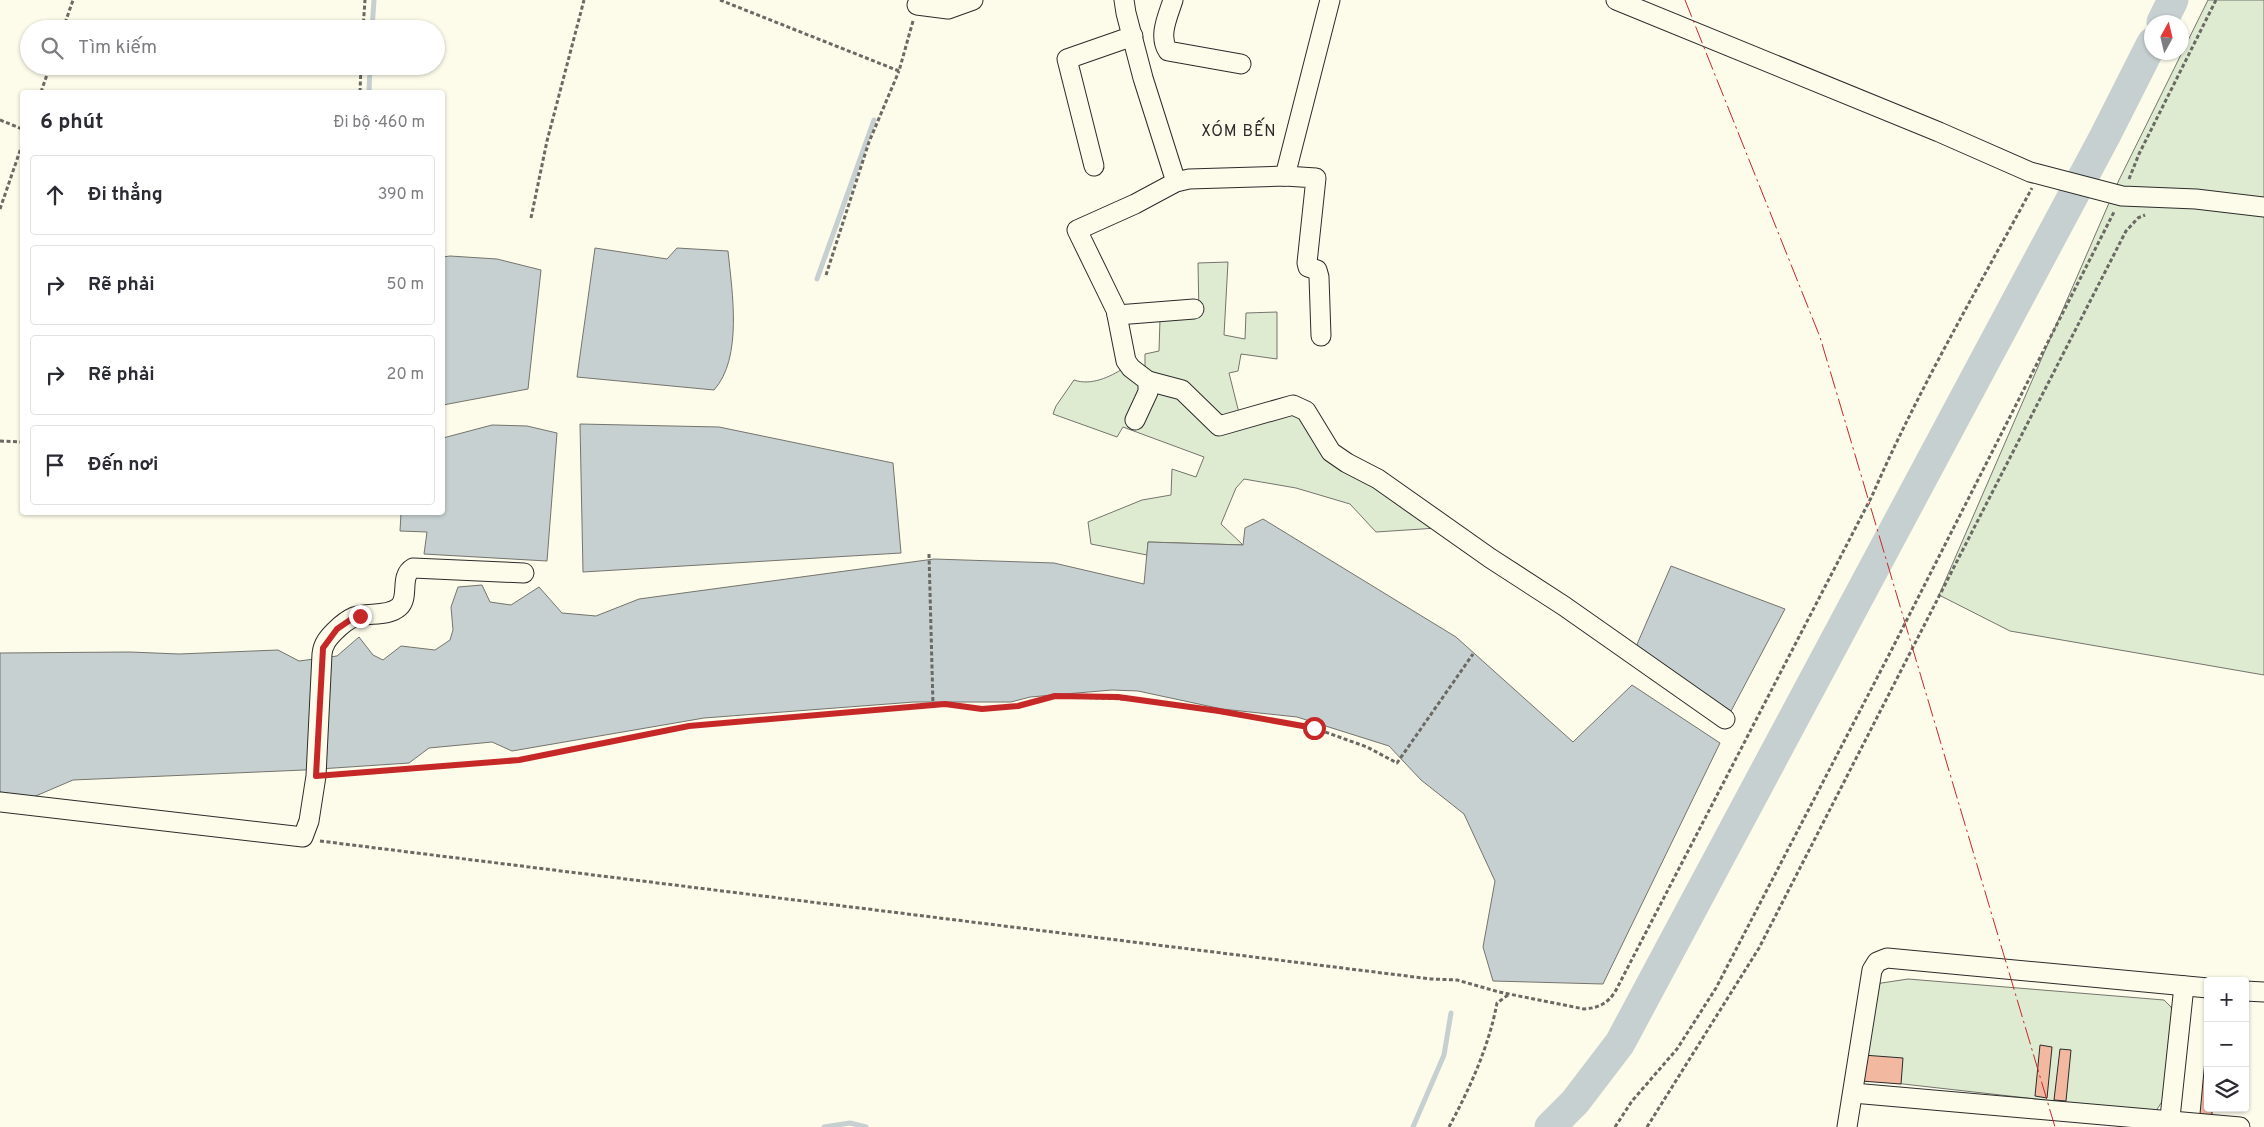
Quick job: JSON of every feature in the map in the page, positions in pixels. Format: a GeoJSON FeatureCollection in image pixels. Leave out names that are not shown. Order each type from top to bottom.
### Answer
{"type":"FeatureCollection","features":[{"type":"Feature","properties":{"kind":"street"},"geometry":{"type":"LineString","coordinates":[[917,5],[948,9],[974,0]]}},
{"type":"Feature","properties":{"kind":"street"},"geometry":{"type":"LineString","coordinates":[[1124,0],[1143,78],[1176,182]]}},
{"type":"Feature","properties":{"kind":"street"},"geometry":{"type":"LineString","coordinates":[[1173,0],[1164,26],[1164,44],[1168,51],[1241,64]]}},
{"type":"Feature","properties":{"kind":"street"},"geometry":{"type":"LineString","coordinates":[[1285,176],[1330,0]]}},
{"type":"Feature","properties":{"kind":"street"},"geometry":{"type":"LineString","coordinates":[[1616,0],[1939,132],[2030,172],[2122,196],[2196,199],[2264,207]]}},
{"type":"Feature","properties":{"kind":"street"},"geometry":{"type":"LineString","coordinates":[[1094,166],[1067,59],[1133,36]]}},
{"type":"Feature","properties":{"kind":"street"},"geometry":{"type":"LineString","coordinates":[[1321,336],[1319,277],[1317,270],[1308,267],[1307,263],[1316,178],[1285,176],[1189,179],[1176,182],[1136,204],[1077,230],[1117,315],[1126,362],[1131,368],[1148,380],[1182,390],[1219,426],[1293,405],[1306,411],[1332,452],[1347,463],[1378,479],[1725,719]]}},
{"type":"Feature","properties":{"kind":"street"},"geometry":{"type":"LineString","coordinates":[[1117,315],[1194,309]]}},
{"type":"Feature","properties":{"kind":"street"},"geometry":{"type":"LineString","coordinates":[[1135,420],[1148,392],[1148,380]]}},
{"type":"Feature","properties":{"kind":"street"},"geometry":{"type":"LineString","coordinates":[[0,802],[136,816],[297,838],[303,837],[307,829],[316,776],[324,644],[345,623],[353,618],[392,610],[400,606],[403,601],[407,574],[413,568],[524,573]]}},
{"type":"Feature","properties":{"kind":"street"},"geometry":{"type":"LineString","coordinates":[[1847,1127],[1872,970],[1877,962],[1887,958],[2204,988]]}},
{"type":"Feature","properties":{"kind":"street"},"geometry":{"type":"LineString","coordinates":[[2170,1124],[2184,986]]}},
{"type":"Feature","properties":{"kind":"street"},"geometry":{"type":"LineString","coordinates":[[2249,991],[2264,992]]}},
{"type":"Feature","properties":{"kind":"street"},"geometry":{"type":"LineString","coordinates":[[1853,1093],[2170,1124],[2240,1127]]}},
{"type":"Feature","properties":{"kind":"path"},"geometry":{"type":"LineString","coordinates":[[66,20],[73,0]]}},
{"type":"Feature","properties":{"kind":"path"},"geometry":{"type":"LineString","coordinates":[[364,20],[365,0]]}},
{"type":"Feature","properties":{"kind":"path"},"geometry":{"type":"LineString","coordinates":[[531,218],[547,141],[584,0]]}},
{"type":"Feature","properties":{"kind":"path"},"geometry":{"type":"LineString","coordinates":[[720,0],[899,71]]}},
{"type":"Feature","properties":{"kind":"path"},"geometry":{"type":"LineString","coordinates":[[1615,1127],[1632,1101],[1677,1049],[1716,988],[1888,658],[2122,196],[2138,154],[2216,0]]}},
{"type":"Feature","properties":{"kind":"path"},"geometry":{"type":"LineString","coordinates":[[826,275],[869,142],[899,71],[917,5]]}},
{"type":"Feature","properties":{"kind":"path"},"geometry":{"type":"LineString","coordinates":[[42,90],[47,75]]}},
{"type":"Feature","properties":{"kind":"path"},"geometry":{"type":"LineString","coordinates":[[360,90],[361,75]]}},
{"type":"Feature","properties":{"kind":"path"},"geometry":{"type":"LineString","coordinates":[[0,120],[20,128]]}},
{"type":"Feature","properties":{"kind":"path"},"geometry":{"type":"LineString","coordinates":[[0,209],[20,151]]}},
{"type":"Feature","properties":{"kind":"path"},"geometry":{"type":"LineString","coordinates":[[1647,1127],[1759,948],[2126,231],[2138,218],[2150,214]]}},
{"type":"Feature","properties":{"kind":"path"},"geometry":{"type":"LineString","coordinates":[[0,441],[20,442]]}},
{"type":"Feature","properties":{"kind":"path"},"geometry":{"type":"LineString","coordinates":[[929,554],[933,705]]}},
{"type":"Feature","properties":{"kind":"path"},"geometry":{"type":"LineString","coordinates":[[316,776],[519,760],[689,726],[945,704],[991,708],[1018,706],[1055,696],[1145,700],[1314,728],[1367,747],[1397,763],[1472,654]]}},
{"type":"Feature","properties":{"kind":"path"},"geometry":{"type":"LineString","coordinates":[[297,838],[1195,951]]}},
{"type":"Feature","properties":{"kind":"path"},"geometry":{"type":"LineString","coordinates":[[1449,1127],[1488,1040],[1496,1003],[1512,994]]}},
{"type":"Feature","properties":{"kind":"green space"},"geometry":{"type":"Polygon","coordinates":[[[2208,0],[2264,0],[2264,675],[2010,631],[1939,595],[2119,180],[2178,60],[2189,60],[2189,38],[2208,0]]]}},
{"type":"Feature","properties":{"kind":"green space"},"geometry":{"type":"Polygon","coordinates":[[[1228,262],[1224,335],[1245,339],[1246,313],[1277,312],[1277,359],[1241,354],[1238,371],[1229,373],[1242,425],[1293,409],[1320,441],[1437,528],[1376,532],[1350,504],[1296,488],[1244,479],[1236,488],[1221,524],[1243,545],[1148,542],[1147,555],[1091,544],[1088,522],[1142,500],[1171,495],[1172,469],[1196,477],[1204,457],[1123,427],[1117,437],[1053,414],[1056,406],[1074,380],[1080,382],[1094,381],[1113,375],[1124,368],[1145,373],[1145,354],[1159,351],[1160,319],[1199,315],[1198,263],[1228,262]]]}},
{"type":"Feature","properties":{"kind":"green space"},"geometry":{"type":"Polygon","coordinates":[[[1908,979],[2164,1000],[2171,1007],[2174,1018],[2163,1100],[2156,1111],[2151,1112],[1859,1079],[1875,984],[1908,979]]]}},
{"type":"Feature","properties":{"kind":"shaded area"},"geometry":{"type":"Polygon","coordinates":[[[595,248],[667,259],[677,248],[728,251],[733,304],[732,343],[729,360],[723,376],[714,390],[577,377],[595,248]]]}},
{"type":"Feature","properties":{"kind":"shaded area"},"geometry":{"type":"Polygon","coordinates":[[[445,257],[497,259],[541,270],[528,389],[445,405],[445,257]]]}},
{"type":"Feature","properties":{"kind":"shaded area"},"geometry":{"type":"Polygon","coordinates":[[[580,424],[719,427],[893,463],[901,553],[583,572],[580,424]]]}},
{"type":"Feature","properties":{"kind":"shaded area"},"geometry":{"type":"Polygon","coordinates":[[[492,425],[527,426],[557,433],[547,561],[424,554],[427,532],[400,531],[401,515],[445,515],[445,437],[492,425]]]}},
{"type":"Feature","properties":{"kind":"shaded area"},"geometry":{"type":"Polygon","coordinates":[[[1263,519],[1456,637],[1573,742],[1632,685],[1720,743],[1603,984],[1493,981],[1483,947],[1495,881],[1464,814],[1421,780],[1389,746],[1297,717],[1222,709],[1138,691],[1112,690],[1030,697],[1011,702],[914,702],[704,718],[512,751],[492,742],[429,748],[409,763],[304,770],[73,780],[31,798],[0,792],[0,653],[130,652],[179,654],[278,650],[299,661],[337,656],[359,637],[373,655],[383,660],[401,646],[435,650],[450,640],[453,630],[451,607],[458,587],[482,585],[490,602],[511,605],[539,587],[562,613],[596,616],[639,599],[934,559],[1054,563],[1144,584],[1148,542],[1243,545],[1245,528],[1263,519]]]}},
{"type":"Feature","properties":{"kind":"shaded area"},"geometry":{"type":"Polygon","coordinates":[[[1671,566],[1785,609],[1731,711],[1635,649],[1671,566]]]}},
{"type":"Feature","properties":{"kind":"building"},"geometry":{"type":"Polygon","coordinates":[[[2040,1045],[2052,1047],[2047,1098],[2035,1096],[2040,1045]]]}},
{"type":"Feature","properties":{"kind":"building"},"geometry":{"type":"Polygon","coordinates":[[[2060,1049],[2071,1050],[2066,1101],[2054,1100],[2060,1049]]]}},
{"type":"Feature","properties":{"kind":"building"},"geometry":{"type":"Polygon","coordinates":[[[1863,1055],[1903,1058],[1901,1084],[1861,1081],[1863,1055]]]}},
{"type":"Feature","properties":{"kind":"building"},"geometry":{"type":"Polygon","coordinates":[[[2204,1071],[2204,1112],[2212,1112],[2212,1115],[2200,1114],[2204,1071]]]}},
{"type":"Feature","properties":{"kind":"waterway"},"geometry":{"type":"LineString","coordinates":[[373,20],[374,0]]}},
{"type":"Feature","properties":{"kind":"waterway"},"geometry":{"type":"LineString","coordinates":[[2166,15],[2173,0]]}},
{"type":"Feature","properties":{"kind":"waterway"},"geometry":{"type":"LineString","coordinates":[[1550,1127],[1575,1102],[1620,1043],[2105,136],[2144,59]]}},
{"type":"Feature","properties":{"kind":"waterway"},"geometry":{"type":"LineString","coordinates":[[369,90],[370,75]]}},
{"type":"Feature","properties":{"kind":"waterway"},"geometry":{"type":"LineString","coordinates":[[817,279],[874,120]]}},
{"type":"Feature","properties":{"kind":"waterway"},"geometry":{"type":"LineString","coordinates":[[1413,1127],[1444,1055],[1451,1013]]}},
{"type":"Feature","properties":{"kind":"waterway"},"geometry":{"type":"LineString","coordinates":[[824,1127],[850,1123],[866,1127]]}},
{"type":"Feature","properties":{"kind":"power"},"geometry":{"type":"LineString","coordinates":[[1685,0],[1820,337],[2055,1127]]}},
{"type":"Feature","properties":{"kind":"district","name":"XÓM BẾN"},"geometry":{"type":"Point","coordinates":[1239,130]}},
{"type":"Feature","properties":{"kind":"route"},"geometry":{"type":"LineString","coordinates":[[360,616],[353,618],[337,629],[324,644],[316,776],[519,760],[689,726],[945,704],[982,709],[1018,706],[1055,696],[1118,697],[1145,700],[1314,728]]}}]}
